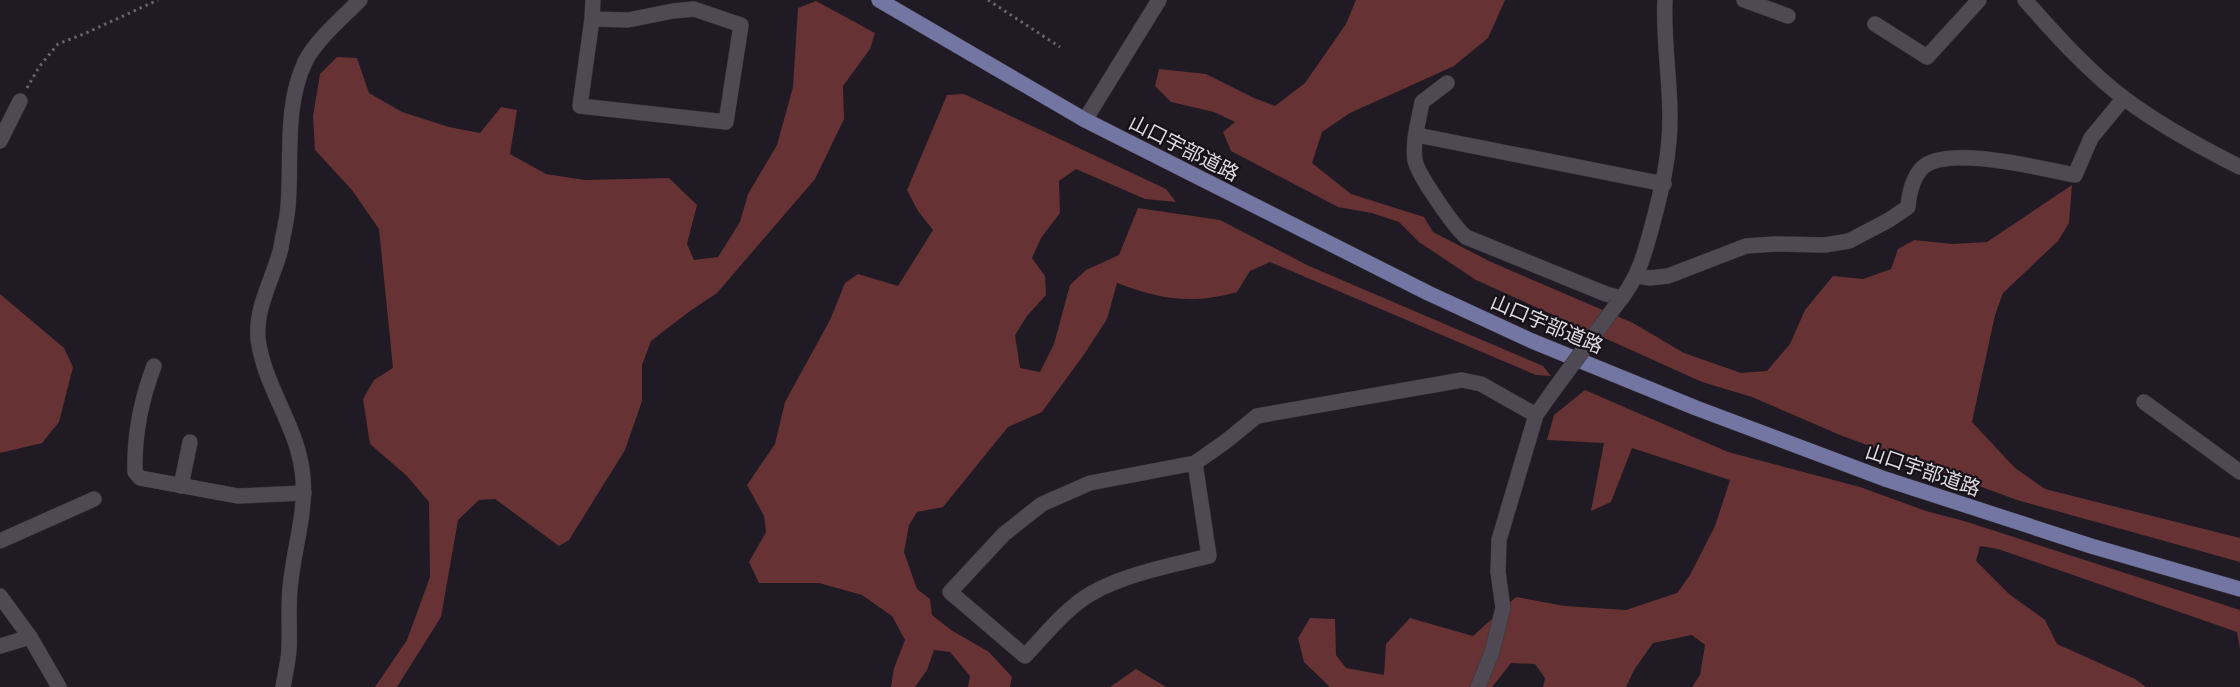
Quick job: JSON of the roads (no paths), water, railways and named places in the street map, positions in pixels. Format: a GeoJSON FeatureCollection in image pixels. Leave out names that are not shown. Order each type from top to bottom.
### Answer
{"type":"FeatureCollection","features":[{"type":"Feature","properties":{"kind":"main road","name":"山口宇部道路"},"geometry":{"type":"LineString","coordinates":[[879,0],[1085,120],[1428,294],[1532,341],[1696,408],[1885,479],[2091,546],[2240,589]]}},
{"type":"Feature","properties":{"kind":"street"},"geometry":{"type":"LineString","coordinates":[[283,687],[289,651],[290,589],[302,524],[304,493],[300,454],[296,441],[266,374],[258,337],[260,312],[280,249],[288,208],[291,117],[298,79],[306,60],[328,32],[360,0]]}},
{"type":"Feature","properties":{"kind":"street"},"geometry":{"type":"LineString","coordinates":[[592,19],[628,20],[694,9],[741,25],[726,122],[580,106],[593,0]]}},
{"type":"Feature","properties":{"kind":"street"},"geometry":{"type":"LineString","coordinates":[[1085,120],[1158,0]]}},
{"type":"Feature","properties":{"kind":"street"},"geometry":{"type":"LineString","coordinates":[[1478,687],[1492,652],[1502,608],[1498,572],[1499,540],[1536,414],[1637,276],[1664,184],[1669,151],[1670,116],[1664,27],[1665,0]]}},
{"type":"Feature","properties":{"kind":"street"},"geometry":{"type":"LineString","coordinates":[[1744,0],[1788,16]]}},
{"type":"Feature","properties":{"kind":"street"},"geometry":{"type":"LineString","coordinates":[[1875,24],[1927,56],[1979,0]]}},
{"type":"Feature","properties":{"kind":"street"},"geometry":{"type":"LineString","coordinates":[[2025,0],[2098,76],[2124,98],[2158,122],[2240,166]]}},
{"type":"Feature","properties":{"kind":"street"},"geometry":{"type":"LineString","coordinates":[[1447,83],[1422,102],[1415,161],[1427,184],[1458,231],[1475,241],[1619,301]]}},
{"type":"Feature","properties":{"kind":"street"},"geometry":{"type":"LineString","coordinates":[[1637,276],[1650,278],[1668,276],[1682,269],[1746,246],[1775,244],[1825,245],[1849,241],[1883,224],[1908,207],[1910,190],[1922,168],[1936,160],[1953,158],[2006,161],[2075,175],[2091,138],[2124,98]]}},
{"type":"Feature","properties":{"kind":"street"},"geometry":{"type":"LineString","coordinates":[[0,141],[20,101]]}},
{"type":"Feature","properties":{"kind":"street"},"geometry":{"type":"LineString","coordinates":[[1417,135],[1664,184]]}},
{"type":"Feature","properties":{"kind":"street"},"geometry":{"type":"LineString","coordinates":[[154,366],[145,390],[134,446],[135,472],[140,478],[238,496],[304,493]]}},
{"type":"Feature","properties":{"kind":"street"},"geometry":{"type":"LineString","coordinates":[[1195,463],[1209,556],[1139,574],[1092,593],[1064,615],[1025,656],[950,592],[1004,534],[1042,504],[1090,483],[1195,463],[1257,416],[1462,380],[1481,384],[1536,414]]}},
{"type":"Feature","properties":{"kind":"street"},"geometry":{"type":"LineString","coordinates":[[2144,402],[2240,472]]}},
{"type":"Feature","properties":{"kind":"street"},"geometry":{"type":"LineString","coordinates":[[181,486],[190,442]]}},
{"type":"Feature","properties":{"kind":"street"},"geometry":{"type":"LineString","coordinates":[[0,541],[94,499]]}},
{"type":"Feature","properties":{"kind":"street"},"geometry":{"type":"LineString","coordinates":[[0,596],[30,637],[59,687]]}},
{"type":"Feature","properties":{"kind":"street"},"geometry":{"type":"LineString","coordinates":[[0,646],[30,637]]}}]}
